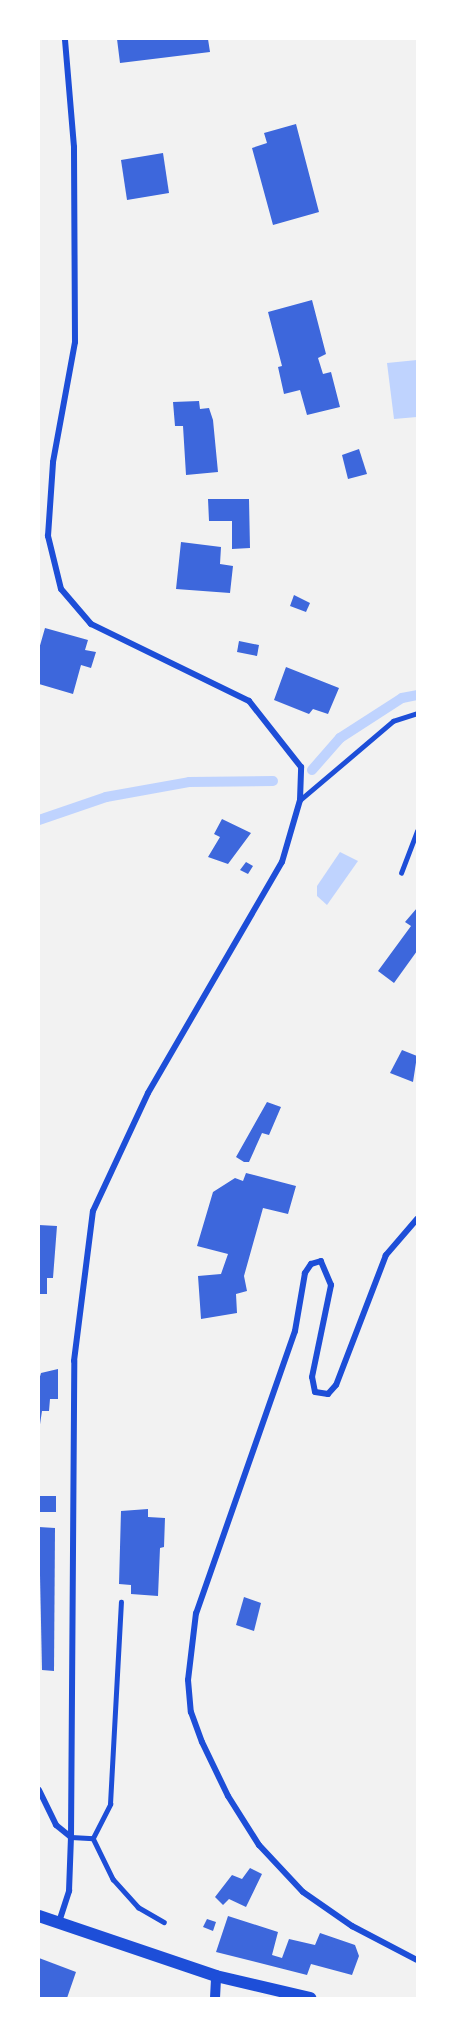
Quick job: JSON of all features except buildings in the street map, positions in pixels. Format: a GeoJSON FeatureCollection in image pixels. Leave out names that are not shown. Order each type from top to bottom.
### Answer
{"type":"FeatureCollection","features":[{"type":"Feature","properties":{"kind":"main road"},"geometry":{"type":"LineString","coordinates":[[39,1916],[216,1977],[310,1998]]}},
{"type":"Feature","properties":{"kind":"street"},"geometry":{"type":"LineString","coordinates":[[58,1922],[69,1891],[72,1837],[74,1361],[93,1211],[148,1093],[282,862],[300,801],[302,767],[249,701],[91,624],[61,590],[48,536],[53,462],[75,342],[74,147],[65,39]]}},
{"type":"Feature","properties":{"kind":"street"},"geometry":{"type":"LineString","coordinates":[[417,1219],[386,1255],[336,1385],[328,1394],[315,1392],[312,1377],[331,1285],[321,1261],[311,1264],[305,1273],[295,1331],[196,1613],[189,1680],[191,1712],[202,1743],[228,1796],[259,1845],[303,1892],[352,1926],[417,1960]]}},
{"type":"Feature","properties":{"kind":"street"},"geometry":{"type":"LineString","coordinates":[[39,1790],[56,1825],[72,1837]]}},
{"type":"Feature","properties":{"kind":"street"},"geometry":{"type":"LineString","coordinates":[[215,1998],[216,1977]]}},
{"type":"Feature","properties":{"kind":"lane"},"geometry":{"type":"LineString","coordinates":[[300,801],[393,721],[417,713]]}},
{"type":"Feature","properties":{"kind":"lane"},"geometry":{"type":"LineString","coordinates":[[401,873],[417,831]]}},
{"type":"Feature","properties":{"kind":"lane"},"geometry":{"type":"LineString","coordinates":[[93,1838],[110,1804],[121,1602]]}},
{"type":"Feature","properties":{"kind":"lane"},"geometry":{"type":"LineString","coordinates":[[72,1837],[93,1838]]}},
{"type":"Feature","properties":{"kind":"lane"},"geometry":{"type":"LineString","coordinates":[[93,1838],[113,1879],[138,1907],[164,1922]]}},
{"type":"Feature","properties":{"kind":"water"},"geometry":{"type":"Polygon","coordinates":[[[417,360],[417,417],[394,419],[387,363],[417,360]]]}},
{"type":"Feature","properties":{"kind":"water"},"geometry":{"type":"Polygon","coordinates":[[[340,852],[358,861],[327,905],[317,896],[317,886],[340,852]]]}},
{"type":"Feature","properties":{"kind":"waterway"},"geometry":{"type":"LineString","coordinates":[[312,770],[340,738],[402,698],[417,695]]}},
{"type":"Feature","properties":{"kind":"waterway"},"geometry":{"type":"LineString","coordinates":[[39,820],[106,797],[189,782],[273,781]]}}]}
